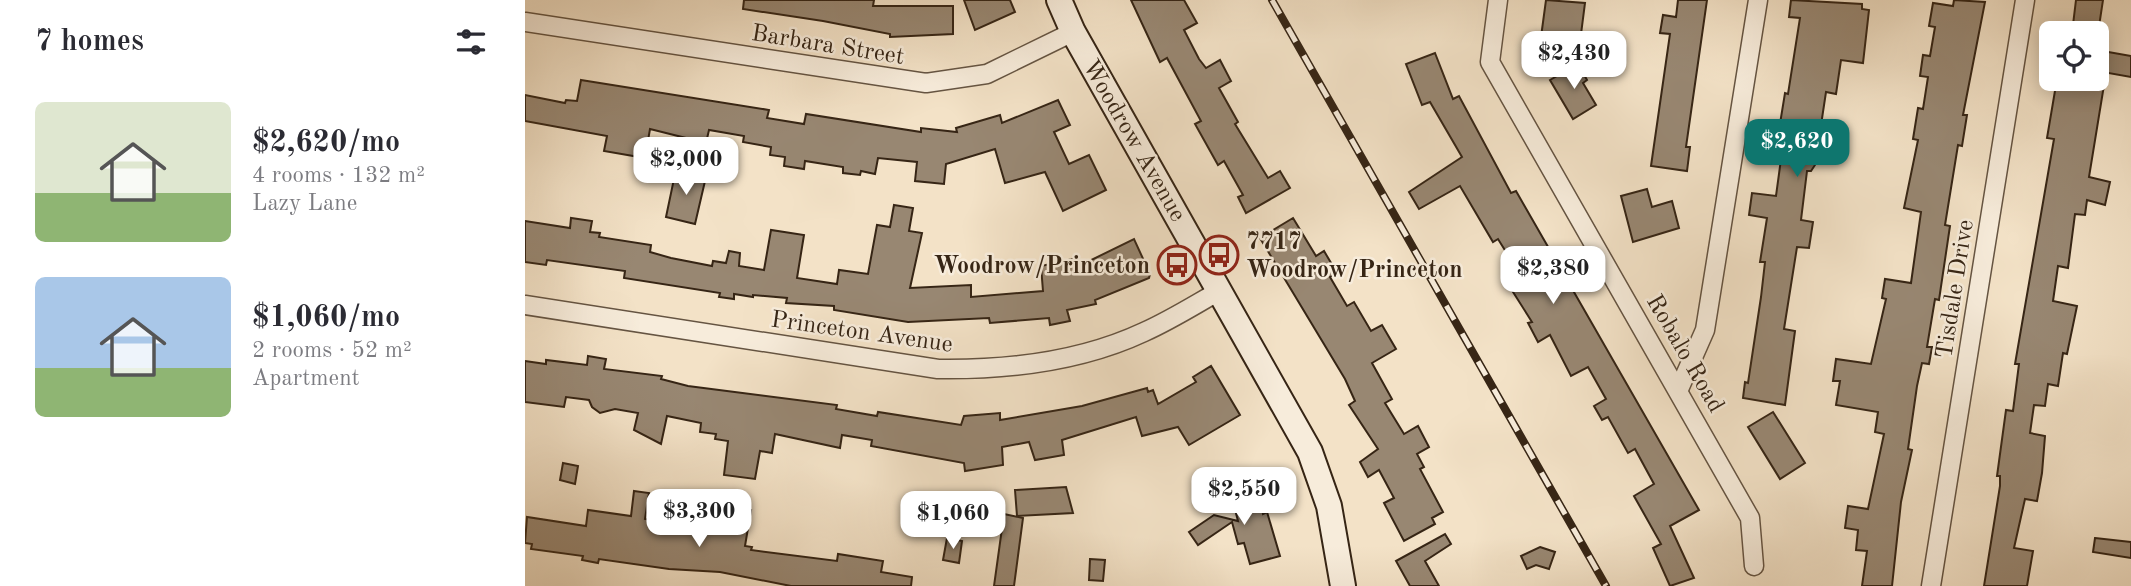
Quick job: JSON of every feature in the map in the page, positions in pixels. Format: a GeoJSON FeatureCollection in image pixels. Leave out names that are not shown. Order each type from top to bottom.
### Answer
{"type":"FeatureCollection","features":[{"type":"Feature","properties":{"kind":"street","name":"Woodrow Avenue"},"geometry":{"type":"LineString","coordinates":[[1059,0],[1073,32],[1221,290],[1310,452],[1329,506],[1343,586]]}},
{"type":"Feature","properties":{"kind":"street","name":"Robalo Road"},"geometry":{"type":"LineString","coordinates":[[1498,0],[1490,62],[1679,389],[1750,518],[1754,566]]}},
{"type":"Feature","properties":{"kind":"street"},"geometry":{"type":"LineString","coordinates":[[1679,389],[1705,331],[1758,0]]}},
{"type":"Feature","properties":{"kind":"street","name":"Tisdale Drive"},"geometry":{"type":"LineString","coordinates":[[1931,586],[2025,0]]}},
{"type":"Feature","properties":{"kind":"street","name":"Barbara Street"},"geometry":{"type":"LineString","coordinates":[[525,22],[926,83],[987,74],[1073,32]]}},
{"type":"Feature","properties":{"kind":"street","name":"Princeton Avenue"},"geometry":{"type":"LineString","coordinates":[[525,305],[938,369],[972,370],[1045,362],[1110,345],[1144,332],[1221,290]]}},
{"type":"Feature","properties":{"kind":"building"},"geometry":{"type":"Polygon","coordinates":[[[744,0],[874,0],[873,6],[953,6],[953,34],[890,37],[890,34],[823,21],[743,9],[744,0]]]}},
{"type":"Feature","properties":{"kind":"building"},"geometry":{"type":"Polygon","coordinates":[[[964,0],[1010,0],[1015,12],[975,30],[964,0]]]}},
{"type":"Feature","properties":{"kind":"building"},"geometry":{"type":"Polygon","coordinates":[[[1131,0],[1184,0],[1197,23],[1184,30],[1199,59],[1206,68],[1220,60],[1231,81],[1219,88],[1238,122],[1235,124],[1268,178],[1280,171],[1290,188],[1246,213],[1238,197],[1243,195],[1224,161],[1218,165],[1195,124],[1201,121],[1167,58],[1160,62],[1131,0]]]}},
{"type":"Feature","properties":{"kind":"building"},"geometry":{"type":"Polygon","coordinates":[[[1546,0],[1585,3],[1580,42],[1541,37],[1546,0]]]}},
{"type":"Feature","properties":{"kind":"building"},"geometry":{"type":"Polygon","coordinates":[[[1678,0],[1707,0],[1686,147],[1690,147],[1687,171],[1651,166],[1670,34],[1660,33],[1663,15],[1676,17],[1678,0]]]}},
{"type":"Feature","properties":{"kind":"building"},"geometry":{"type":"Polygon","coordinates":[[[1791,0],[1862,4],[1862,9],[1869,10],[1863,63],[1841,60],[1836,94],[1826,92],[1815,165],[1811,171],[1807,171],[1801,220],[1813,222],[1809,248],[1797,247],[1784,329],[1795,331],[1785,405],[1743,398],[1745,382],[1748,383],[1761,297],[1765,262],[1760,262],[1767,218],[1749,215],[1752,193],[1776,196],[1784,137],[1778,136],[1785,93],[1788,94],[1800,18],[1789,17],[1791,0]]]}},
{"type":"Feature","properties":{"kind":"building"},"geometry":{"type":"Polygon","coordinates":[[[1954,0],[1985,2],[1963,115],[1967,115],[1962,146],[1958,145],[1945,225],[1950,226],[1939,300],[1935,299],[1927,347],[1932,347],[1929,364],[1922,363],[1917,386],[1908,449],[1912,450],[1901,502],[1892,586],[1862,586],[1867,551],[1856,550],[1858,530],[1845,528],[1848,506],[1868,509],[1884,434],[1875,432],[1878,412],[1836,405],[1840,381],[1833,381],[1836,359],[1871,364],[1886,299],[1882,298],[1885,279],[1911,283],[1921,212],[1904,208],[1918,140],[1913,139],[1918,108],[1923,109],[1928,77],[1920,76],[1923,55],[1930,56],[1935,27],[1929,26],[1933,3],[1953,6],[1954,0]]]}},
{"type":"Feature","properties":{"kind":"building"},"geometry":{"type":"Polygon","coordinates":[[[2076,0],[2103,0],[2100,21],[2073,21],[2076,0]]]}},
{"type":"Feature","properties":{"kind":"building"},"geometry":{"type":"Polygon","coordinates":[[[2109,52],[2131,56],[2131,77],[2109,73],[2109,52]]]}},
{"type":"Feature","properties":{"kind":"building"},"geometry":{"type":"Polygon","coordinates":[[[1435,53],[1453,99],[1459,96],[1511,193],[1516,191],[1699,510],[1670,526],[1694,578],[1670,586],[1653,548],[1661,544],[1634,496],[1654,484],[1635,449],[1628,453],[1608,417],[1602,420],[1594,406],[1606,399],[1588,367],[1571,376],[1550,335],[1538,342],[1528,323],[1532,322],[1508,284],[1521,276],[1498,239],[1493,242],[1460,186],[1419,209],[1409,192],[1462,157],[1430,102],[1422,105],[1406,64],[1435,53]]]}},
{"type":"Feature","properties":{"kind":"building"},"geometry":{"type":"Polygon","coordinates":[[[1578,64],[1587,80],[1583,83],[1596,105],[1573,119],[1550,80],[1578,64]]]}},
{"type":"Feature","properties":{"kind":"building"},"geometry":{"type":"Polygon","coordinates":[[[581,80],[769,110],[767,118],[804,124],[806,114],[921,132],[921,128],[957,132],[956,128],[1000,115],[1002,123],[1058,100],[1070,125],[1054,132],[1069,164],[1089,155],[1106,190],[1063,211],[1045,172],[1005,183],[995,149],[946,164],[944,184],[915,181],[917,162],[878,158],[875,174],[861,171],[860,175],[843,173],[843,167],[805,161],[804,169],[784,166],[785,157],[770,155],[771,147],[743,142],[744,136],[709,130],[706,143],[650,129],[645,158],[604,151],[607,136],[525,121],[525,95],[565,103],[566,100],[577,101],[581,80]]]}},
{"type":"Feature","properties":{"kind":"building"},"geometry":{"type":"Polygon","coordinates":[[[2055,91],[2103,91],[2089,177],[2110,182],[2105,205],[2087,200],[2085,215],[2075,214],[2068,268],[2058,266],[2053,301],[2077,306],[2067,354],[2063,353],[2058,386],[2048,384],[2045,406],[2034,405],[2030,433],[2045,436],[2042,473],[2037,501],[2025,499],[2014,548],[2033,551],[2027,586],[1984,586],[2000,486],[2000,476],[1997,476],[2006,410],[2013,411],[2019,364],[2015,364],[2054,139],[2047,138],[2055,91]]]}},
{"type":"Feature","properties":{"kind":"building"},"geometry":{"type":"Polygon","coordinates":[[[693,168],[705,181],[695,224],[666,217],[675,174],[685,175],[693,168]]]}},
{"type":"Feature","properties":{"kind":"building"},"geometry":{"type":"Polygon","coordinates":[[[1647,189],[1652,207],[1672,201],[1679,228],[1633,242],[1621,196],[1647,189]]]}},
{"type":"Feature","properties":{"kind":"building"},"geometry":{"type":"Polygon","coordinates":[[[894,205],[913,208],[909,231],[922,233],[910,288],[971,285],[971,297],[1043,291],[1041,266],[1073,259],[1075,268],[1134,239],[1150,274],[1149,278],[1095,300],[1096,304],[1067,310],[1070,321],[1050,325],[1049,318],[990,323],[989,318],[908,322],[834,310],[834,306],[786,303],[787,298],[734,294],[734,299],[719,297],[720,293],[624,278],[625,271],[547,260],[546,265],[525,262],[525,221],[570,228],[571,218],[592,221],[590,232],[600,233],[599,237],[651,245],[650,252],[671,258],[712,266],[713,261],[726,263],[729,251],[740,253],[739,266],[764,270],[771,230],[804,235],[797,278],[837,284],[839,270],[868,274],[877,225],[890,227],[894,205]]]}},
{"type":"Feature","properties":{"kind":"building"},"geometry":{"type":"Polygon","coordinates":[[[1293,218],[1316,256],[1324,251],[1337,273],[1330,277],[1347,306],[1354,302],[1371,331],[1382,325],[1396,349],[1372,363],[1392,399],[1385,403],[1404,434],[1418,426],[1429,447],[1417,454],[1424,467],[1420,469],[1443,512],[1432,518],[1435,524],[1404,541],[1384,503],[1394,498],[1379,470],[1368,477],[1360,462],[1378,449],[1349,405],[1355,401],[1345,379],[1260,238],[1293,218]]]}},
{"type":"Feature","properties":{"kind":"building"},"geometry":{"type":"Polygon","coordinates":[[[588,356],[606,359],[604,369],[662,376],[661,379],[688,386],[837,405],[836,409],[877,416],[878,412],[961,425],[964,416],[1000,413],[1000,420],[1082,406],[1147,388],[1148,392],[1153,390],[1158,404],[1196,382],[1193,377],[1211,366],[1240,415],[1189,445],[1178,427],[1142,436],[1136,417],[1062,440],[1064,455],[1035,460],[1029,442],[1002,447],[1003,465],[965,471],[964,463],[871,446],[872,440],[842,435],[840,448],[775,434],[772,453],[760,451],[755,479],[724,475],[728,441],[715,439],[716,434],[700,432],[701,423],[667,416],[661,444],[634,430],[638,413],[615,409],[600,413],[592,407],[589,400],[566,397],[564,407],[525,402],[525,361],[546,364],[546,360],[587,365],[588,356]]]}},
{"type":"Feature","properties":{"kind":"building"},"geometry":{"type":"Polygon","coordinates":[[[1773,412],[1805,463],[1780,479],[1748,427],[1773,412]]]}},
{"type":"Feature","properties":{"kind":"building"},"geometry":{"type":"Polygon","coordinates":[[[563,463],[578,466],[575,484],[560,480],[563,463]]]}},
{"type":"Feature","properties":{"kind":"building"},"geometry":{"type":"Polygon","coordinates":[[[1252,484],[1257,504],[1261,503],[1263,514],[1267,512],[1280,556],[1250,564],[1244,543],[1238,544],[1232,522],[1198,545],[1189,532],[1214,515],[1238,521],[1230,490],[1252,484]]]}},
{"type":"Feature","properties":{"kind":"building"},"geometry":{"type":"Polygon","coordinates":[[[1066,487],[1073,513],[1017,516],[1015,490],[1066,487]]]}},
{"type":"Feature","properties":{"kind":"building"},"geometry":{"type":"Polygon","coordinates":[[[634,491],[649,493],[645,519],[711,529],[715,504],[751,510],[745,546],[752,547],[751,550],[837,561],[838,554],[883,561],[881,572],[912,577],[911,586],[791,586],[720,572],[669,569],[599,559],[598,563],[582,560],[583,556],[531,549],[532,544],[525,543],[527,517],[586,526],[588,510],[631,516],[634,491]]]}},
{"type":"Feature","properties":{"kind":"building"},"geometry":{"type":"Polygon","coordinates":[[[1004,514],[1023,518],[1014,586],[994,586],[1004,514]]]}},
{"type":"Feature","properties":{"kind":"building"},"geometry":{"type":"Polygon","coordinates":[[[1445,534],[1451,544],[1425,561],[1439,586],[1410,586],[1396,561],[1445,534]]]}},
{"type":"Feature","properties":{"kind":"building"},"geometry":{"type":"Polygon","coordinates":[[[947,538],[962,541],[959,563],[943,560],[947,538]]]}},
{"type":"Feature","properties":{"kind":"building"},"geometry":{"type":"Polygon","coordinates":[[[2095,538],[2131,542],[2131,558],[2093,552],[2095,538]]]}},
{"type":"Feature","properties":{"kind":"building"},"geometry":{"type":"Polygon","coordinates":[[[1540,547],[1555,552],[1549,569],[1536,565],[1527,569],[1521,556],[1540,547]]]}},
{"type":"Feature","properties":{"kind":"building"},"geometry":{"type":"Polygon","coordinates":[[[1090,559],[1105,560],[1103,581],[1089,580],[1090,559]]]}},
{"type":"Feature","properties":{"kind":"railway"},"geometry":{"type":"LineString","coordinates":[[1272,0],[1606,586]]}},
{"type":"Feature","properties":{"kind":"place","name":"7717 Woodrow/Princeton"},"geometry":{"type":"Point","coordinates":[1219,255]}},
{"type":"Feature","properties":{"kind":"place","name":"Woodrow/Princeton"},"geometry":{"type":"Point","coordinates":[1177,265]}}]}
